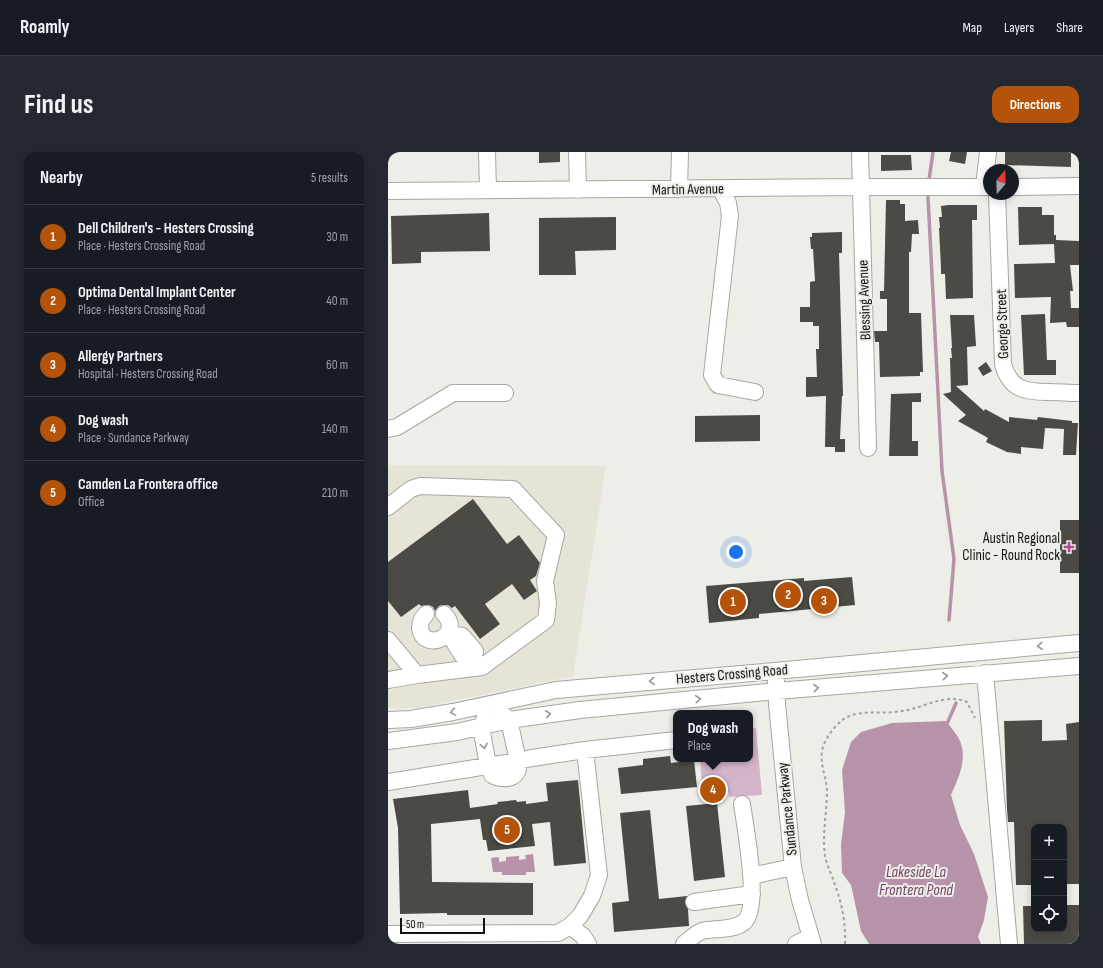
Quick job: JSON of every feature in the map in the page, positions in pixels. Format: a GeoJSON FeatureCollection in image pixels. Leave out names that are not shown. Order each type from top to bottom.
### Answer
{"type":"FeatureCollection","features":[{"type":"Feature","properties":{"kind":"street"},"geometry":{"type":"LineString","coordinates":[[487,152],[488,190]]}},
{"type":"Feature","properties":{"kind":"street"},"geometry":{"type":"LineString","coordinates":[[577,152],[578,190]]}},
{"type":"Feature","properties":{"kind":"street"},"geometry":{"type":"LineString","coordinates":[[679,189],[680,152]]}},
{"type":"Feature","properties":{"kind":"street","name":"Blessing Avenue"},"geometry":{"type":"LineString","coordinates":[[860,152],[868,448]]}},
{"type":"Feature","properties":{"kind":"street","name":"George Street"},"geometry":{"type":"LineString","coordinates":[[988,152],[989,164]]}},
{"type":"Feature","properties":{"kind":"street"},"geometry":{"type":"LineString","coordinates":[[1019,187],[1079,186]]}},
{"type":"Feature","properties":{"kind":"street","name":"Martin Avenue"},"geometry":{"type":"LineString","coordinates":[[388,191],[861,187],[983,189]]}},
{"type":"Feature","properties":{"kind":"street"},"geometry":{"type":"LineString","coordinates":[[720,188],[728,203],[730,216],[712,374],[718,384],[755,392]]}},
{"type":"Feature","properties":{"kind":"street","name":"George Street"},"geometry":{"type":"LineString","coordinates":[[991,200],[1002,364],[1005,373],[1010,381],[1027,391],[1079,393]]}},
{"type":"Feature","properties":{"kind":"street"},"geometry":{"type":"LineString","coordinates":[[388,429],[397,427],[454,393],[505,393]]}},
{"type":"Feature","properties":{"kind":"street"},"geometry":{"type":"LineString","coordinates":[[388,507],[411,489],[420,486],[513,489],[556,535],[545,580],[548,603],[546,620],[477,663],[417,676],[388,680]]}},
{"type":"Feature","properties":{"kind":"street"},"geometry":{"type":"LineString","coordinates":[[426,614],[420,621],[420,626],[424,636],[428,639],[437,640],[442,639],[452,633],[462,636],[475,651],[477,663]]}},
{"type":"Feature","properties":{"kind":"street"},"geometry":{"type":"LineString","coordinates":[[444,614],[449,622],[452,633]]}},
{"type":"Feature","properties":{"kind":"street"},"geometry":{"type":"LineString","coordinates":[[388,640],[417,676]]}},
{"type":"Feature","properties":{"kind":"street","name":"Hesters Crossing Road"},"geometry":{"type":"LineString","coordinates":[[388,720],[453,712],[556,690],[1079,642]]}},
{"type":"Feature","properties":{"kind":"street","name":"Hesters Crossing Road"},"geometry":{"type":"LineString","coordinates":[[388,741],[456,732],[510,720],[580,710],[777,691],[1079,666]]}},
{"type":"Feature","properties":{"kind":"street","name":"Sundance Parkway"},"geometry":{"type":"LineString","coordinates":[[775,671],[793,867],[811,941]]}},
{"type":"Feature","properties":{"kind":"street"},"geometry":{"type":"LineString","coordinates":[[985,673],[1009,944]]}},
{"type":"Feature","properties":{"kind":"street"},"geometry":{"type":"LineString","coordinates":[[491,704],[510,720],[518,761]]}},
{"type":"Feature","properties":{"kind":"street"},"geometry":{"type":"LineString","coordinates":[[488,765],[481,727],[491,704]]}},
{"type":"Feature","properties":{"kind":"street"},"geometry":{"type":"LineString","coordinates":[[413,738],[424,729],[472,721],[482,716],[491,704]]}},
{"type":"Feature","properties":{"kind":"street"},"geometry":{"type":"LineString","coordinates":[[388,782],[586,750],[673,740]]}},
{"type":"Feature","properties":{"kind":"street"},"geometry":{"type":"LineString","coordinates":[[388,934],[558,933],[570,926],[580,916],[592,896],[599,875],[586,750]]}},
{"type":"Feature","properties":{"kind":"street"},"geometry":{"type":"LineString","coordinates":[[684,944],[700,932],[730,928],[744,922],[749,913],[752,894],[751,876],[742,804]]}},
{"type":"Feature","properties":{"kind":"street"},"geometry":{"type":"LineString","coordinates":[[751,876],[793,867]]}},
{"type":"Feature","properties":{"kind":"street"},"geometry":{"type":"LineString","coordinates":[[694,902],[752,894]]}},
{"type":"Feature","properties":{"kind":"street"},"geometry":{"type":"LineString","coordinates":[[570,926],[583,936],[588,944]]}},
{"type":"Feature","properties":{"kind":"street"},"geometry":{"type":"LineString","coordinates":[[796,944],[811,941]]}},
{"type":"Feature","properties":{"kind":"path"},"geometry":{"type":"LineString","coordinates":[[845,944],[846,930],[842,910],[827,862],[824,835],[826,776],[822,765],[822,750],[829,734],[842,721],[856,714],[910,710],[951,698],[960,699],[967,702],[973,712],[977,724]]}},
{"type":"Feature","properties":{"kind":"shaded area"},"geometry":{"type":"Polygon","coordinates":[[[388,465],[606,466],[573,676],[418,708],[388,708],[388,465]]]}},
{"type":"Feature","properties":{"kind":"shaded area"},"geometry":{"type":"Polygon","coordinates":[[[753,728],[756,728],[762,795],[729,797],[727,783],[702,785],[700,762],[753,762],[753,728]]]}},
{"type":"Feature","properties":{"kind":"water","name":"Lakeside La Frontera Pond"},"geometry":{"type":"Polygon","coordinates":[[[946,721],[958,737],[963,752],[960,774],[951,795],[960,825],[974,854],[988,897],[984,920],[978,937],[981,944],[869,944],[861,931],[851,885],[842,873],[841,845],[845,812],[842,770],[851,742],[861,732],[892,723],[946,721]]]}},
{"type":"Feature","properties":{"kind":"water"},"geometry":{"type":"Polygon","coordinates":[[[533,854],[535,872],[526,872],[526,875],[502,875],[502,872],[493,872],[491,858],[499,857],[499,862],[506,861],[506,857],[519,856],[519,860],[526,859],[525,855],[533,854]]]}},
{"type":"Feature","properties":{"kind":"building"},"geometry":{"type":"Polygon","coordinates":[[[539,152],[560,152],[560,162],[539,163],[539,152]]]}},
{"type":"Feature","properties":{"kind":"building"},"geometry":{"type":"Polygon","coordinates":[[[951,152],[967,152],[965,164],[949,161],[951,152]]]}},
{"type":"Feature","properties":{"kind":"building"},"geometry":{"type":"Polygon","coordinates":[[[1005,152],[1071,152],[1071,167],[1005,164],[1005,152]]]}},
{"type":"Feature","properties":{"kind":"building"},"geometry":{"type":"Polygon","coordinates":[[[881,155],[911,155],[912,170],[881,171],[881,155]]]}},
{"type":"Feature","properties":{"kind":"building"},"geometry":{"type":"Polygon","coordinates":[[[886,200],[900,200],[900,204],[905,204],[905,221],[918,220],[919,234],[912,234],[911,252],[909,252],[909,313],[921,313],[923,372],[920,372],[920,376],[880,377],[879,342],[875,342],[874,331],[887,331],[887,299],[880,299],[880,291],[884,291],[886,200]]]}},
{"type":"Feature","properties":{"kind":"building"},"geometry":{"type":"Polygon","coordinates":[[[977,205],[977,220],[972,220],[973,298],[946,299],[945,274],[941,274],[939,217],[942,217],[941,206],[977,205]]]}},
{"type":"Feature","properties":{"kind":"building"},"geometry":{"type":"Polygon","coordinates":[[[1018,207],[1042,207],[1042,215],[1054,215],[1054,235],[1056,235],[1056,240],[1079,241],[1079,265],[1070,265],[1073,291],[1070,291],[1071,308],[1079,308],[1079,327],[1067,327],[1066,322],[1050,323],[1051,297],[1015,298],[1014,264],[1055,263],[1054,244],[1019,245],[1018,207]]]}},
{"type":"Feature","properties":{"kind":"building"},"geometry":{"type":"Polygon","coordinates":[[[489,213],[490,251],[421,252],[421,263],[392,264],[391,216],[489,213]]]}},
{"type":"Feature","properties":{"kind":"building"},"geometry":{"type":"Polygon","coordinates":[[[616,217],[616,250],[575,251],[576,275],[539,275],[539,218],[616,217]]]}},
{"type":"Feature","properties":{"kind":"building"},"geometry":{"type":"Polygon","coordinates":[[[842,232],[842,253],[839,253],[843,396],[840,439],[845,439],[845,452],[835,452],[835,447],[825,447],[826,396],[806,397],[806,377],[817,377],[816,349],[819,349],[819,326],[813,326],[813,322],[800,322],[800,307],[810,307],[810,282],[815,281],[813,249],[811,249],[810,237],[812,237],[812,233],[842,232]]]}},
{"type":"Feature","properties":{"kind":"building"},"geometry":{"type":"Polygon","coordinates":[[[1045,314],[1047,360],[1056,360],[1056,375],[1024,375],[1021,315],[1045,314]]]}},
{"type":"Feature","properties":{"kind":"building"},"geometry":{"type":"Polygon","coordinates":[[[950,315],[974,315],[976,346],[967,347],[968,385],[956,386],[984,411],[985,409],[1009,422],[1009,417],[1037,420],[1038,417],[1078,423],[1076,455],[1063,455],[1064,429],[1045,428],[1043,449],[1021,447],[1021,454],[1007,452],[986,442],[988,438],[958,421],[966,415],[943,394],[951,392],[950,358],[952,358],[952,348],[950,315]]]}},
{"type":"Feature","properties":{"kind":"building"},"geometry":{"type":"Polygon","coordinates":[[[986,362],[992,371],[983,376],[978,368],[986,362]]]}},
{"type":"Feature","properties":{"kind":"building"},"geometry":{"type":"Polygon","coordinates":[[[921,393],[921,402],[912,402],[912,441],[918,441],[918,456],[889,456],[891,394],[921,393]]]}},
{"type":"Feature","properties":{"kind":"building"},"geometry":{"type":"Polygon","coordinates":[[[760,415],[760,441],[695,442],[695,416],[760,415]]]}},
{"type":"Feature","properties":{"kind":"building"},"geometry":{"type":"Polygon","coordinates":[[[473,499],[507,544],[519,535],[540,563],[536,576],[530,580],[537,591],[524,600],[512,584],[485,604],[500,624],[480,639],[455,606],[452,608],[448,605],[439,606],[435,611],[433,607],[429,605],[421,606],[419,604],[401,617],[388,601],[388,562],[473,499]]]}},
{"type":"Feature","properties":{"kind":"building","name":"Austin Regional Clinic - Round Rock"},"geometry":{"type":"Polygon","coordinates":[[[1060,520],[1079,520],[1079,573],[1060,573],[1060,520]]]}},
{"type":"Feature","properties":{"kind":"building"},"geometry":{"type":"Polygon","coordinates":[[[852,577],[855,605],[759,614],[759,618],[709,623],[706,586],[804,578],[804,581],[852,577]]]}},
{"type":"Feature","properties":{"kind":"building"},"geometry":{"type":"Polygon","coordinates":[[[1042,720],[1042,741],[1067,740],[1066,724],[1079,722],[1079,884],[1067,884],[1067,824],[1031,824],[1031,885],[1016,885],[1014,822],[1008,822],[1007,809],[1004,721],[1042,720]]]}},
{"type":"Feature","properties":{"kind":"building"},"geometry":{"type":"Polygon","coordinates":[[[670,756],[671,763],[694,762],[697,787],[621,794],[618,768],[643,765],[643,759],[670,756]]]}},
{"type":"Feature","properties":{"kind":"building"},"geometry":{"type":"Polygon","coordinates":[[[578,780],[586,863],[554,866],[550,822],[532,824],[535,846],[488,851],[486,840],[483,840],[480,819],[431,824],[432,882],[533,883],[533,915],[447,915],[447,913],[400,914],[398,828],[393,799],[468,790],[470,808],[498,804],[497,802],[516,800],[517,802],[526,801],[526,804],[548,801],[546,783],[578,780]]]}},
{"type":"Feature","properties":{"kind":"building"},"geometry":{"type":"Polygon","coordinates":[[[709,785],[717,785],[718,794],[709,794],[709,785]]]}},
{"type":"Feature","properties":{"kind":"building"},"geometry":{"type":"Polygon","coordinates":[[[717,803],[725,877],[694,881],[686,806],[717,803]]]}},
{"type":"Feature","properties":{"kind":"building"},"geometry":{"type":"Polygon","coordinates":[[[650,810],[659,899],[687,896],[685,903],[688,909],[689,926],[614,932],[612,903],[629,901],[620,813],[650,810]]]}},
{"type":"Feature","properties":{"kind":"building"},"geometry":{"type":"Polygon","coordinates":[[[1067,905],[1079,905],[1079,944],[1024,944],[1023,906],[1031,906],[1031,932],[1067,932],[1067,905]]]}},
{"type":"Feature","properties":{"kind":"waterway"},"geometry":{"type":"LineString","coordinates":[[929,180],[933,152]]}},
{"type":"Feature","properties":{"kind":"waterway"},"geometry":{"type":"LineString","coordinates":[[928,197],[942,471],[954,559],[949,620]]}},
{"type":"Feature","properties":{"kind":"waterway"},"geometry":{"type":"LineString","coordinates":[[946,726],[956,703]]}},
{"type":"Feature","properties":{"kind":"place","name":"Austin Regional Clinic - Round Rock"},"geometry":{"type":"Point","coordinates":[1069,547]}},
{"type":"Feature","properties":{"kind":"place","name":"Optima Dental Implant Center"},"geometry":{"type":"Point","coordinates":[788,595]}},
{"type":"Feature","properties":{"kind":"place","name":"Allergy Partners"},"geometry":{"type":"Point","coordinates":[824,601]}},
{"type":"Feature","properties":{"kind":"place","name":"Dell Children's - Hesters Crossing"},"geometry":{"type":"Point","coordinates":[733,602]}},
{"type":"Feature","properties":{"kind":"place","name":"Dog wash"},"geometry":{"type":"Point","coordinates":[713,790]}},
{"type":"Feature","properties":{"kind":"place","name":"Camden La Frontera office"},"geometry":{"type":"Point","coordinates":[507,830]}}]}
